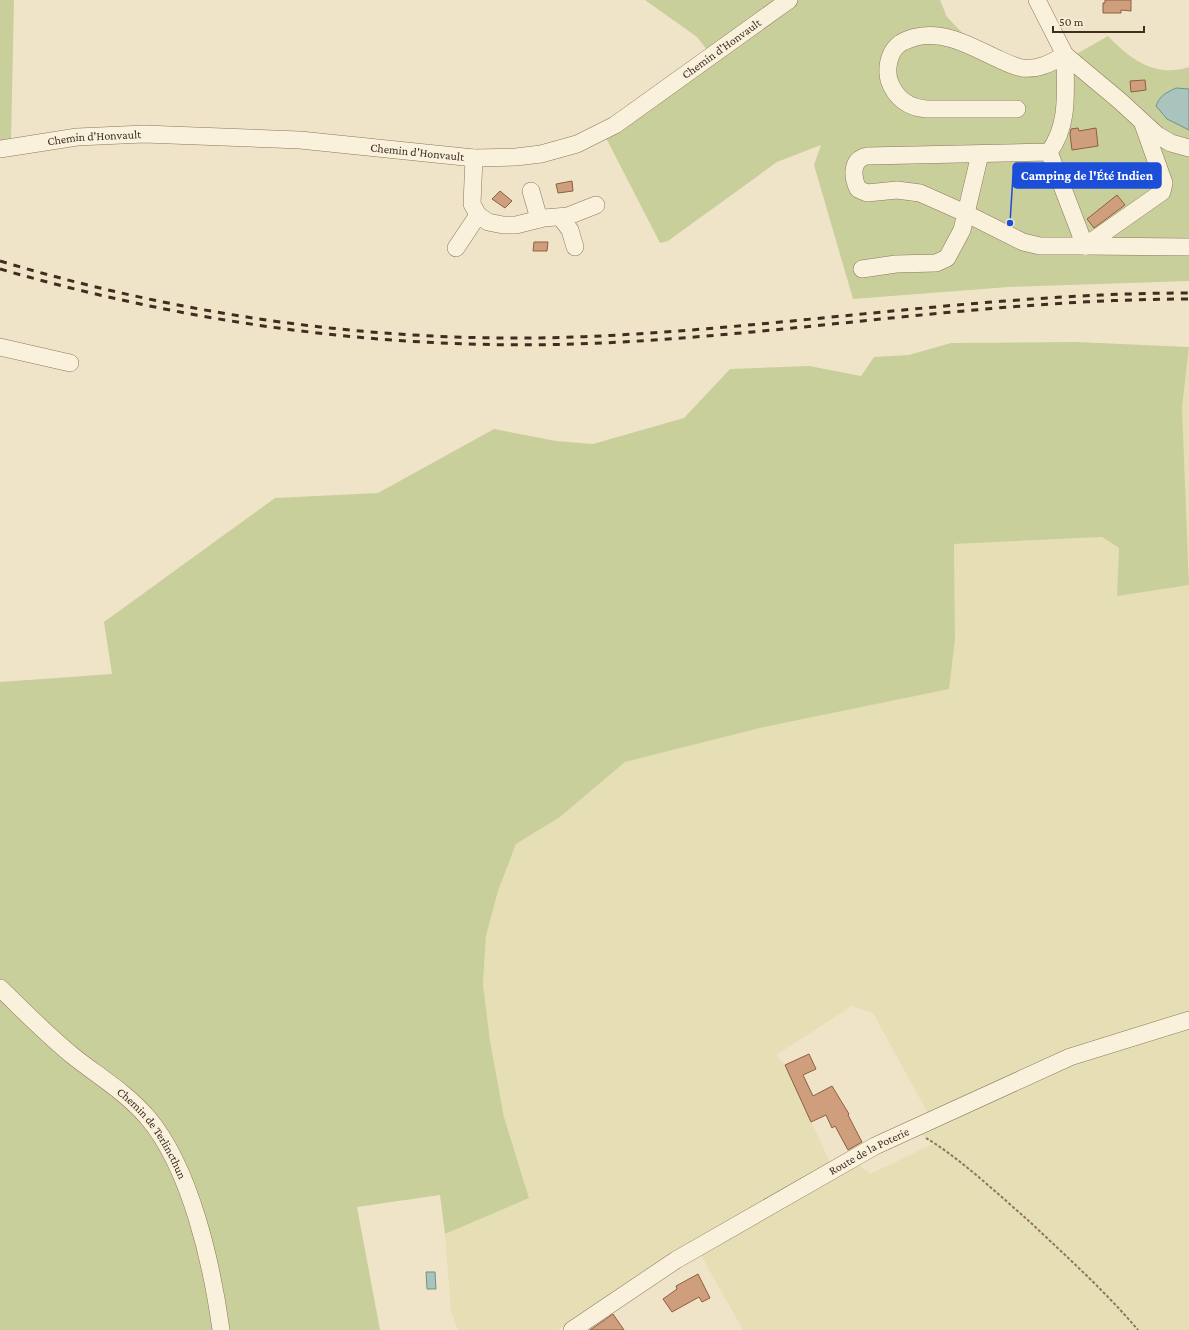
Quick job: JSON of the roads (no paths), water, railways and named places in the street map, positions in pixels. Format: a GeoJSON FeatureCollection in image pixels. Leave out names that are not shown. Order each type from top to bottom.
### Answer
{"type":"FeatureCollection","features":[{"type":"Feature","properties":{"kind":"street","name":"Chemin d'Honvault"},"geometry":{"type":"LineString","coordinates":[[0,149],[77,137],[144,134],[300,140],[474,158],[516,157],[541,154],[568,147],[596,136],[633,113],[759,20],[789,0]]}},
{"type":"Feature","properties":{"kind":"street"},"geometry":{"type":"LineString","coordinates":[[1037,0],[1065,55],[1120,101],[1143,124],[1163,139],[1189,148]]}},
{"type":"Feature","properties":{"kind":"street"},"geometry":{"type":"LineString","coordinates":[[1017,109],[927,109],[908,105],[895,92],[890,82],[888,68],[891,55],[896,46],[904,41],[935,35],[958,41],[1008,64],[1022,68],[1036,68],[1065,55]]}},
{"type":"Feature","properties":{"kind":"street"},"geometry":{"type":"LineString","coordinates":[[1049,152],[1060,135],[1064,122],[1065,55]]}},
{"type":"Feature","properties":{"kind":"street"},"geometry":{"type":"LineString","coordinates":[[1085,246],[1162,192],[1164,183],[1143,124]]}},
{"type":"Feature","properties":{"kind":"street"},"geometry":{"type":"LineString","coordinates":[[1049,152],[867,156],[859,159],[854,167],[856,184],[862,191],[912,191],[928,196],[1022,242],[1040,246],[1189,247]]}},
{"type":"Feature","properties":{"kind":"street"},"geometry":{"type":"LineString","coordinates":[[1049,152],[1085,246]]}},
{"type":"Feature","properties":{"kind":"street"},"geometry":{"type":"LineString","coordinates":[[862,270],[944,260],[960,235],[980,154]]}},
{"type":"Feature","properties":{"kind":"street"},"geometry":{"type":"LineString","coordinates":[[474,158],[472,198],[478,215],[496,224],[510,226],[539,219],[561,218],[596,205]]}},
{"type":"Feature","properties":{"kind":"street"},"geometry":{"type":"LineString","coordinates":[[531,191],[539,219]]}},
{"type":"Feature","properties":{"kind":"street"},"geometry":{"type":"LineString","coordinates":[[456,248],[478,215]]}},
{"type":"Feature","properties":{"kind":"street"},"geometry":{"type":"LineString","coordinates":[[561,218],[570,230],[575,248]]}},
{"type":"Feature","properties":{"kind":"street"},"geometry":{"type":"LineString","coordinates":[[0,347],[70,363]]}},
{"type":"Feature","properties":{"kind":"street","name":"Chemin de Terlincthun"},"geometry":{"type":"LineString","coordinates":[[0,988],[61,1046],[135,1104],[148,1118],[164,1141],[178,1167],[204,1240],[214,1284],[221,1330]]}},
{"type":"Feature","properties":{"kind":"street","name":"Route de la Poterie"},"geometry":{"type":"LineString","coordinates":[[572,1330],[654,1274],[715,1236],[864,1151],[910,1128],[1070,1057],[1189,1020]]}},
{"type":"Feature","properties":{"kind":"water"},"geometry":{"type":"Polygon","coordinates":[[[1176,88],[1189,89],[1189,130],[1167,119],[1156,106],[1161,97],[1176,88]]]}},
{"type":"Feature","properties":{"kind":"water"},"geometry":{"type":"Polygon","coordinates":[[[426,1272],[435,1272],[436,1289],[427,1289],[426,1272]]]}},
{"type":"Feature","properties":{"kind":"railway"},"geometry":{"type":"LineString","coordinates":[[0,261],[70,281],[213,312],[286,323],[358,331],[431,336],[504,338],[577,337],[653,333],[1036,299],[1189,293]]}},
{"type":"Feature","properties":{"kind":"railway"},"geometry":{"type":"LineString","coordinates":[[0,269],[71,288],[142,304],[214,318],[286,329],[358,337],[504,345],[577,344],[653,340],[1036,305],[1189,299]]}},
{"type":"Feature","properties":{"kind":"place","name":"Camping de l'Été Indien"},"geometry":{"type":"Point","coordinates":[1010,223]}}]}
